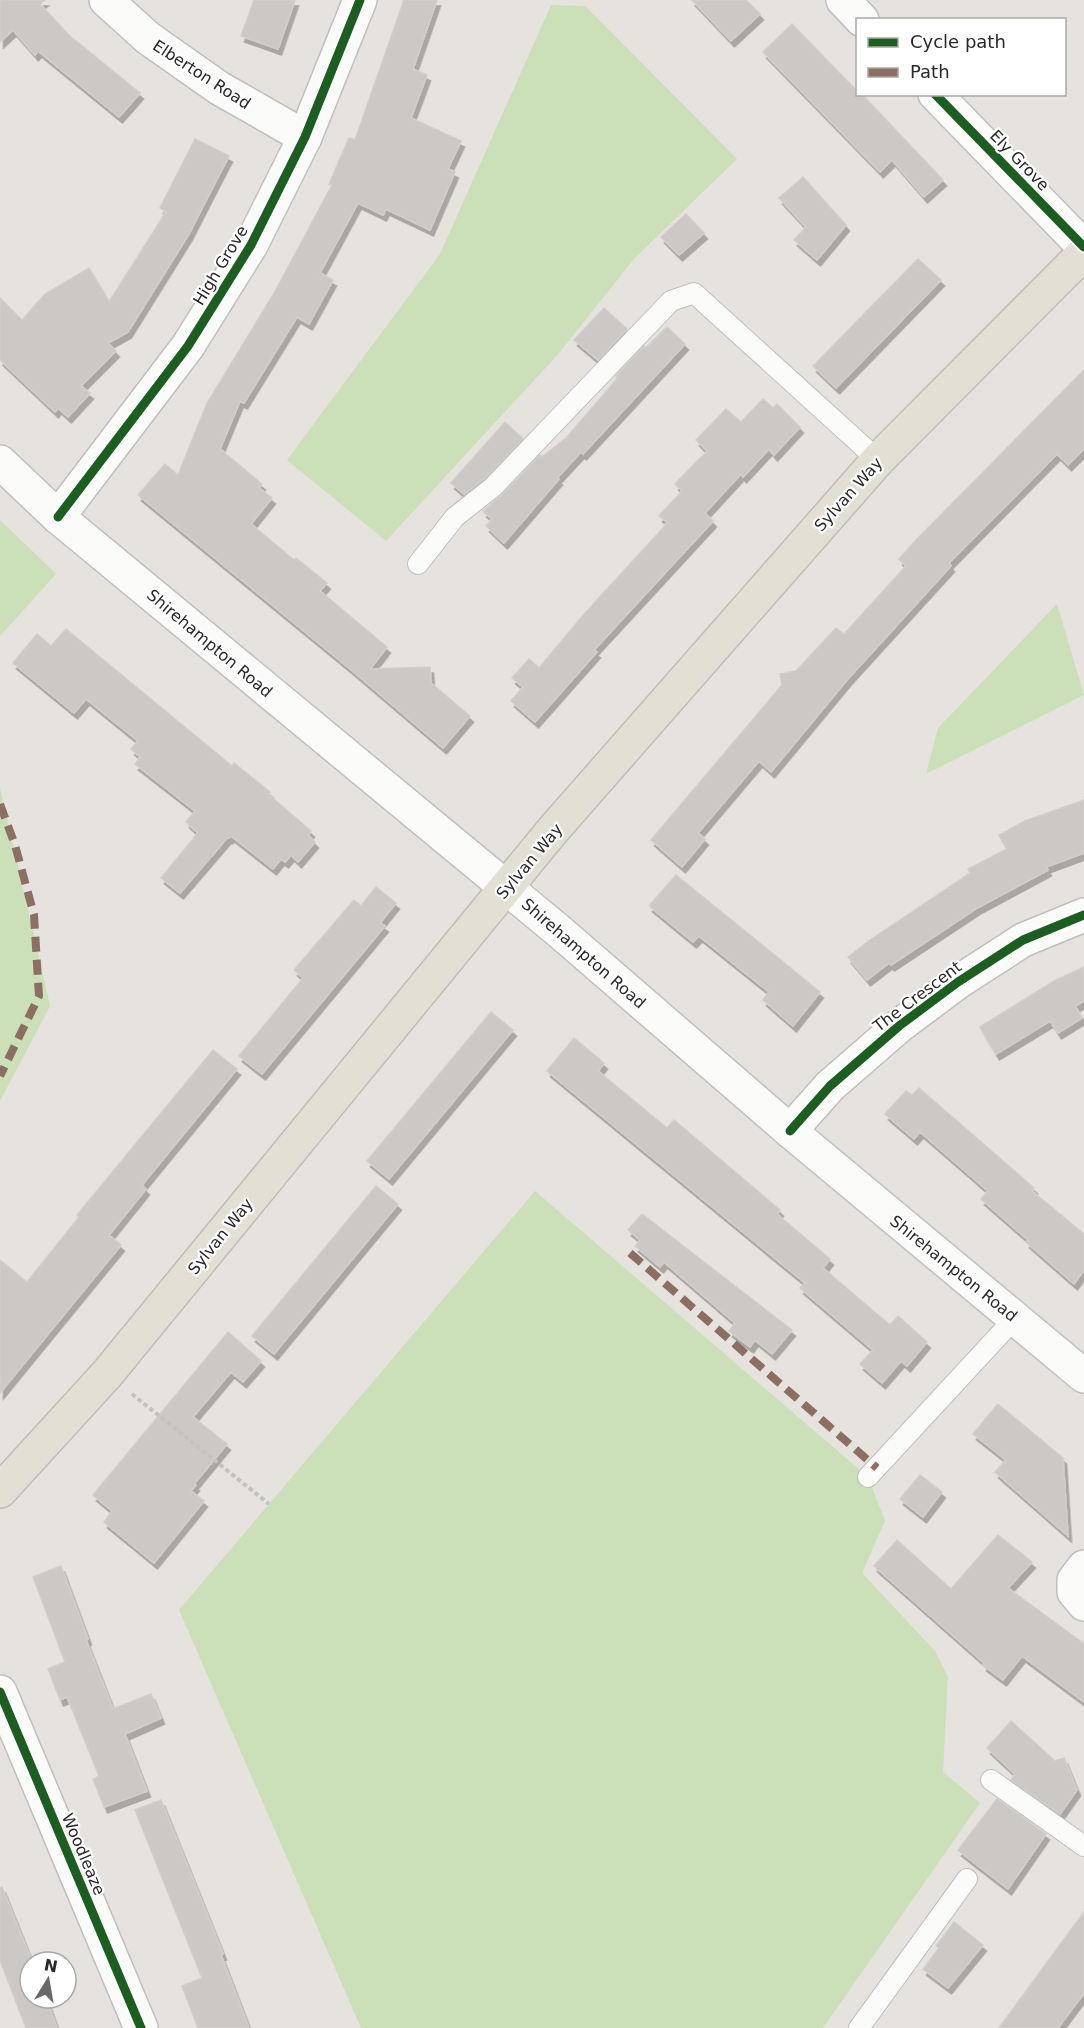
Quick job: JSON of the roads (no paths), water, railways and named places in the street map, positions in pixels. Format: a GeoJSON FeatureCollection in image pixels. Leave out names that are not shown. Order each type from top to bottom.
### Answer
{"type":"FeatureCollection","features":[{"type":"Feature","properties":{"kind":"main road","name":"Sylvan Way"},"geometry":{"type":"LineString","coordinates":[[0,1491],[107,1374],[553,830],[878,460],[1084,253]]}},
{"type":"Feature","properties":{"kind":"street","name":"Elberton Road"},"geometry":{"type":"LineString","coordinates":[[106,0],[148,38],[219,88],[305,137]]}},
{"type":"Feature","properties":{"kind":"street","name":"High Grove"},"geometry":{"type":"LineString","coordinates":[[58,517],[188,346],[251,245],[305,137],[360,0]]}},
{"type":"Feature","properties":{"kind":"street"},"geometry":{"type":"LineString","coordinates":[[843,0],[860,18]]}},
{"type":"Feature","properties":{"kind":"street","name":"Ely Grove"},"geometry":{"type":"LineString","coordinates":[[937,96],[1084,247]]}},
{"type":"Feature","properties":{"kind":"street","name":"Shirehampton Road"},"geometry":{"type":"LineString","coordinates":[[0,462],[58,517],[507,887],[790,1131],[1084,1376]]}},
{"type":"Feature","properties":{"kind":"street","name":"The Crescent"},"geometry":{"type":"LineString","coordinates":[[790,1131],[830,1086],[899,1026],[949,988],[1023,940],[1084,915]]}},
{"type":"Feature","properties":{"kind":"street"},"geometry":{"type":"LineString","coordinates":[[1084,1567],[1074,1580],[1074,1592],[1084,1604]]}},
{"type":"Feature","properties":{"kind":"street","name":"Woodleaze"},"geometry":{"type":"LineString","coordinates":[[0,1692],[141,2028]]}},
{"type":"Feature","properties":{"kind":"lane"},"geometry":{"type":"LineString","coordinates":[[418,564],[455,517],[493,487],[671,301],[694,292],[878,460]]}},
{"type":"Feature","properties":{"kind":"lane"},"geometry":{"type":"LineString","coordinates":[[868,1477],[1015,1318]]}},
{"type":"Feature","properties":{"kind":"lane"},"geometry":{"type":"LineString","coordinates":[[991,1780],[1084,1846]]}},
{"type":"Feature","properties":{"kind":"lane"},"geometry":{"type":"LineString","coordinates":[[859,2028],[967,1880]]}}]}
